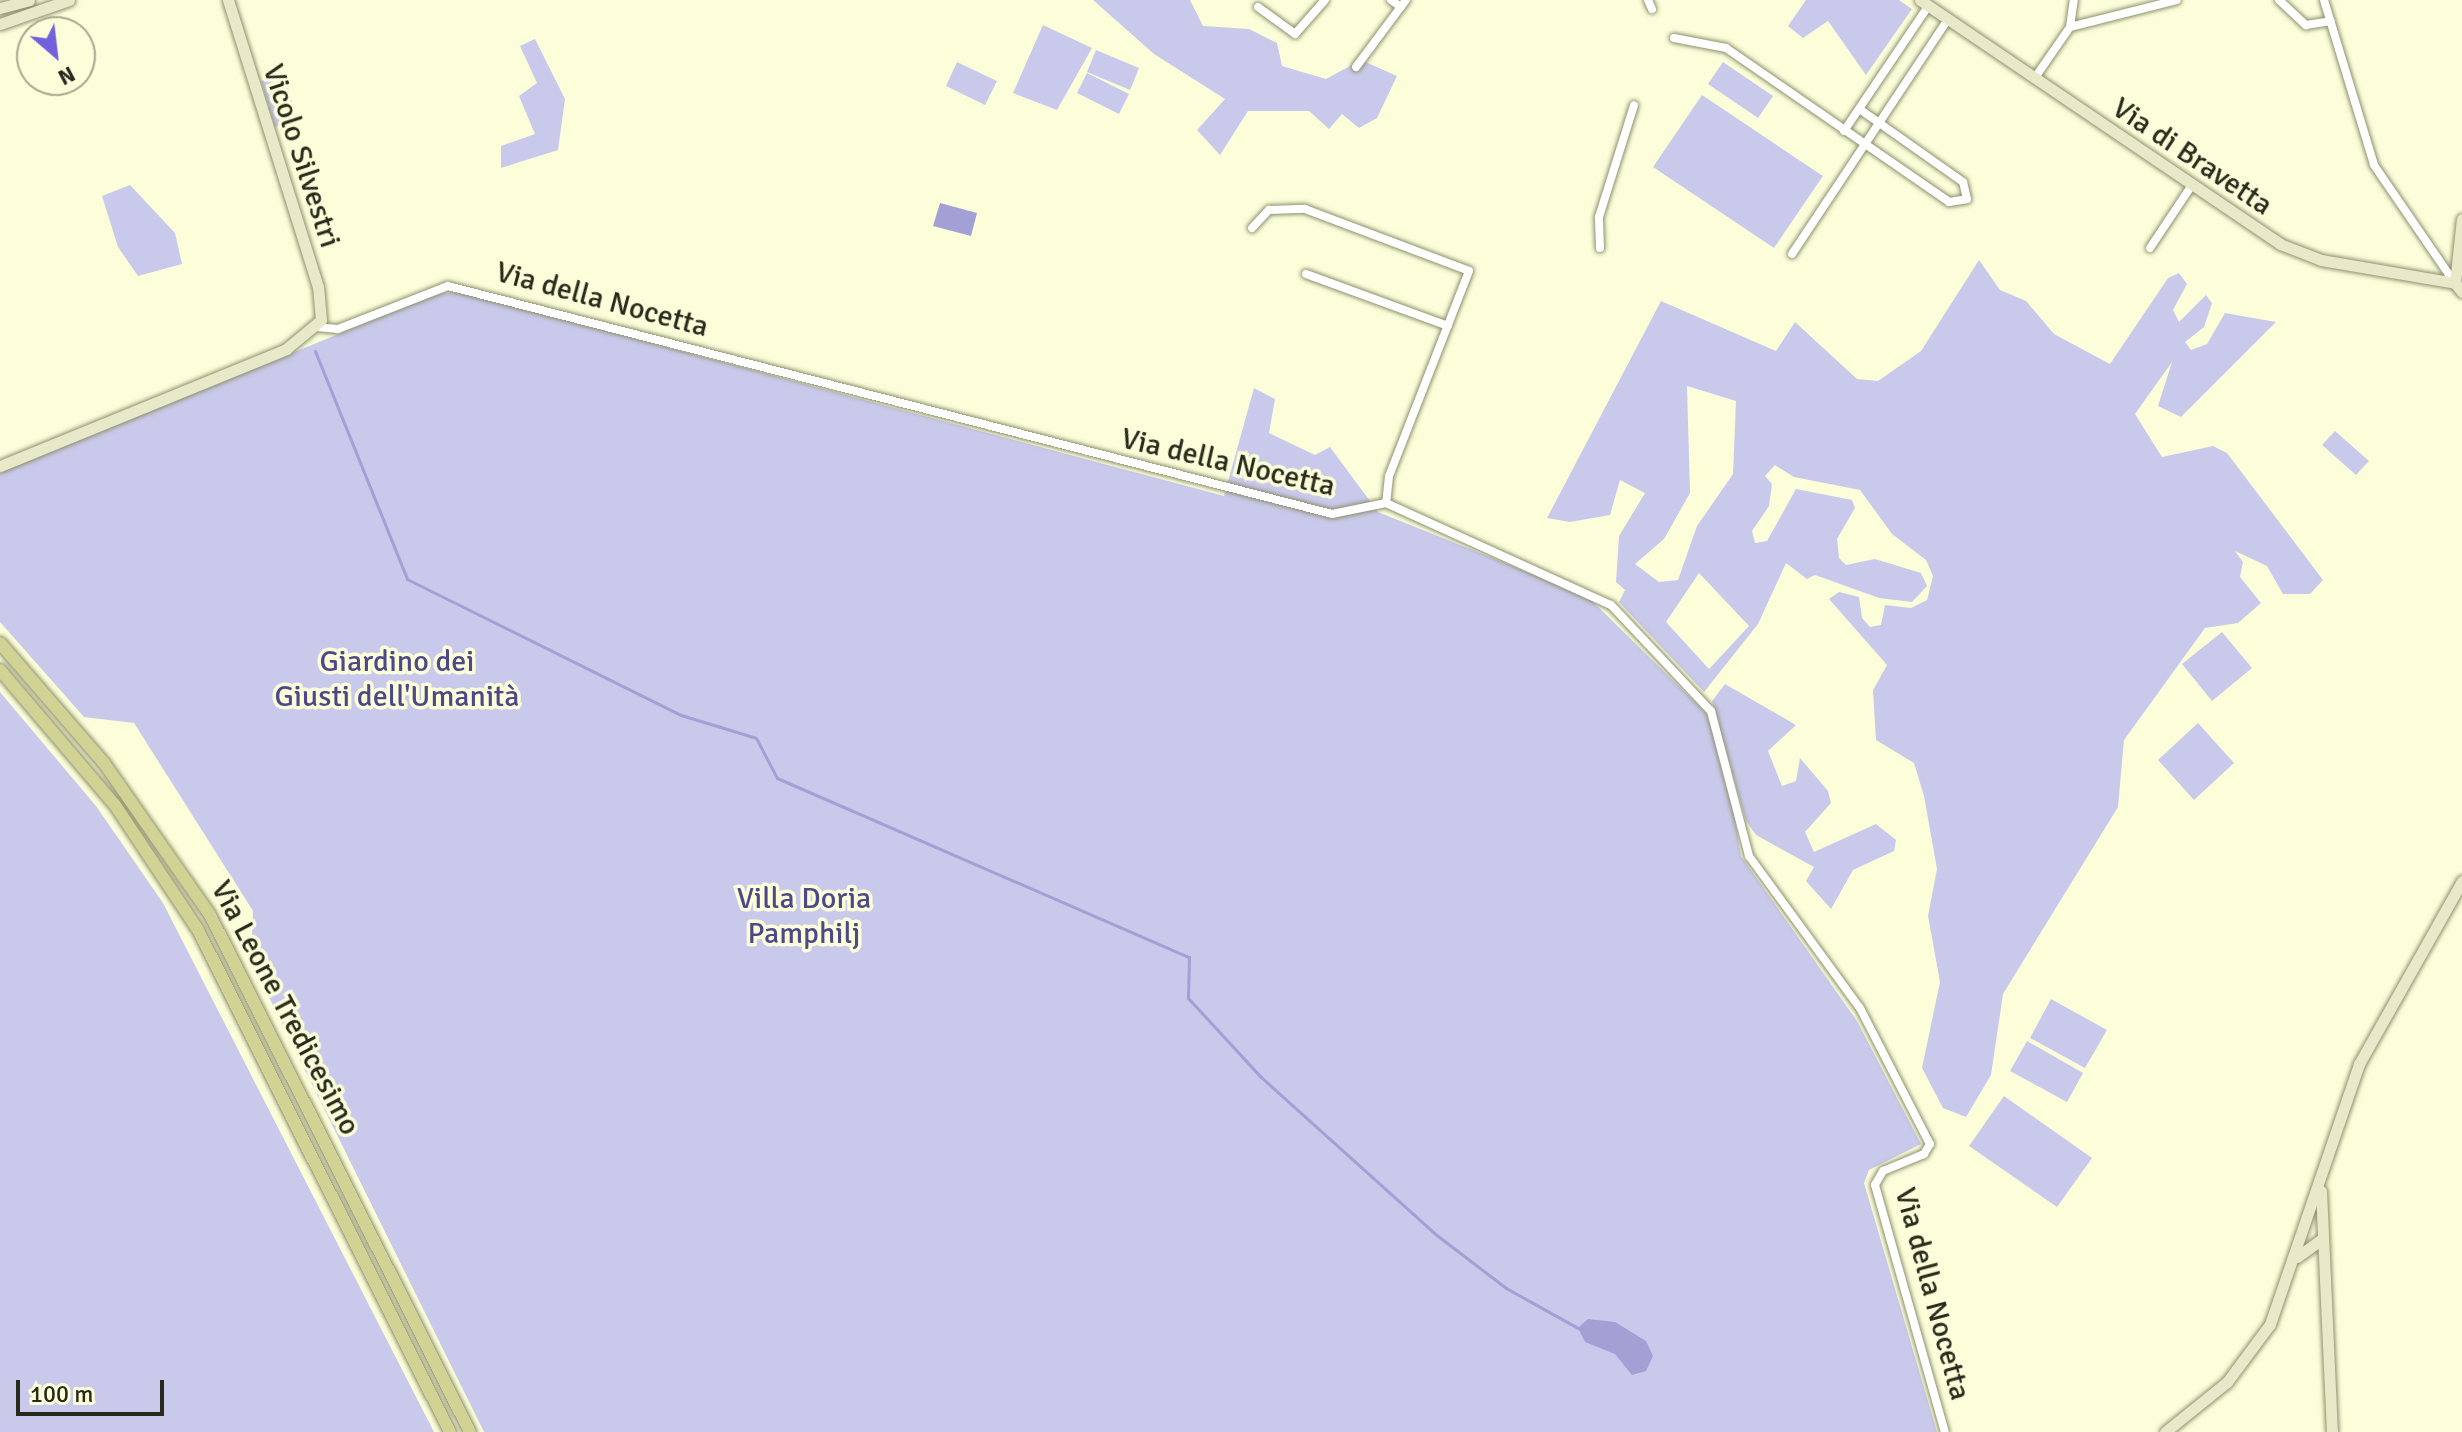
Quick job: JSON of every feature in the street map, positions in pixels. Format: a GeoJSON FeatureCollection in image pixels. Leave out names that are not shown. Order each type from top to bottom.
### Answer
{"type":"FeatureCollection","features":[{"type":"Feature","properties":{"kind":"main road"},"geometry":{"type":"LineString","coordinates":[[0,8],[29,0]]}},
{"type":"Feature","properties":{"kind":"main road"},"geometry":{"type":"LineString","coordinates":[[0,24],[69,0]]}},
{"type":"Feature","properties":{"kind":"main road","name":"Vicolo Silvestri"},"geometry":{"type":"LineString","coordinates":[[228,0],[321,298],[316,327]]}},
{"type":"Feature","properties":{"kind":"main road","name":"Via di Bravetta"},"geometry":{"type":"LineString","coordinates":[[1924,3],[2192,185],[2302,254],[2458,288]]}},
{"type":"Feature","properties":{"kind":"main road"},"geometry":{"type":"LineString","coordinates":[[2458,288],[2462,219]]}},
{"type":"Feature","properties":{"kind":"main road","name":"Via della Nocetta"},"geometry":{"type":"LineString","coordinates":[[0,466],[286,349],[316,327]]}},
{"type":"Feature","properties":{"kind":"main road","name":"Via Leone Tredicesimo"},"geometry":{"type":"LineString","coordinates":[[0,643],[104,763],[210,915],[470,1432]]}},
{"type":"Feature","properties":{"kind":"main road","name":"Via Leone Tredicesimo"},"geometry":{"type":"LineString","coordinates":[[0,670],[121,814],[198,930],[450,1432]]}},
{"type":"Feature","properties":{"kind":"main road"},"geometry":{"type":"LineString","coordinates":[[2165,1432],[2247,1359],[2297,1257],[2359,1064],[2462,881]]}},
{"type":"Feature","properties":{"kind":"main road"},"geometry":{"type":"LineString","coordinates":[[2322,1187],[2332,1432]]}},
{"type":"Feature","properties":{"kind":"main road"},"geometry":{"type":"LineString","coordinates":[[2297,1257],[2323,1238]]}},
{"type":"Feature","properties":{"kind":"street"},"geometry":{"type":"LineString","coordinates":[[1258,7],[1295,34],[1325,0]]}},
{"type":"Feature","properties":{"kind":"street"},"geometry":{"type":"LineString","coordinates":[[1356,67],[1404,4],[1391,0]]}},
{"type":"Feature","properties":{"kind":"street"},"geometry":{"type":"LineString","coordinates":[[2034,79],[2070,27],[2074,0]]}},
{"type":"Feature","properties":{"kind":"street"},"geometry":{"type":"LineString","coordinates":[[2070,27],[2177,0]]}},
{"type":"Feature","properties":{"kind":"street"},"geometry":{"type":"LineString","coordinates":[[2279,0],[2307,25],[2331,21]]}},
{"type":"Feature","properties":{"kind":"street"},"geometry":{"type":"LineString","coordinates":[[2324,0],[2374,165],[2458,288]]}},
{"type":"Feature","properties":{"kind":"street"},"geometry":{"type":"LineString","coordinates":[[1844,131],[1861,110],[1924,3]]}},
{"type":"Feature","properties":{"kind":"street"},"geometry":{"type":"LineString","coordinates":[[1792,254],[1948,19]]}},
{"type":"Feature","properties":{"kind":"street"},"geometry":{"type":"LineString","coordinates":[[1674,38],[1726,48],[1949,202],[1967,199],[1963,182],[1861,110]]}},
{"type":"Feature","properties":{"kind":"street"},"geometry":{"type":"LineString","coordinates":[[1600,248],[1599,217],[1634,105]]}},
{"type":"Feature","properties":{"kind":"street"},"geometry":{"type":"LineString","coordinates":[[2150,248],[2192,185]]}},
{"type":"Feature","properties":{"kind":"street"},"geometry":{"type":"LineString","coordinates":[[1252,228],[1274,209],[1305,209],[1461,263],[1470,278],[1389,476],[1386,503]]}},
{"type":"Feature","properties":{"kind":"street"},"geometry":{"type":"LineString","coordinates":[[1306,274],[1448,326]]}},
{"type":"Feature","properties":{"kind":"street","name":"Via della Nocetta"},"geometry":{"type":"LineString","coordinates":[[316,327],[338,329],[445,285],[1317,511],[1336,515],[1386,503],[1611,605],[1707,704],[1725,743],[1749,856],[1860,1008],[1930,1144],[1924,1154],[1883,1171],[1875,1185],[1945,1432]]}},
{"type":"Feature","properties":{"kind":"green space"},"geometry":{"type":"Polygon","coordinates":[[[1093,0],[1190,0],[1203,26],[1249,29],[1277,43],[1282,66],[1326,79],[1361,60],[1397,76],[1377,118],[1359,128],[1342,114],[1329,129],[1309,111],[1248,111],[1220,155],[1197,130],[1225,99],[1154,54],[1093,0]]]}},
{"type":"Feature","properties":{"kind":"green space"},"geometry":{"type":"Polygon","coordinates":[[[1806,0],[1899,0],[1912,9],[1866,75],[1828,21],[1803,38],[1788,26],[1806,0]]]}},
{"type":"Feature","properties":{"kind":"green space"},"geometry":{"type":"Polygon","coordinates":[[[1043,25],[1092,48],[1057,110],[1013,93],[1043,25]]]}},
{"type":"Feature","properties":{"kind":"green space"},"geometry":{"type":"Polygon","coordinates":[[[535,39],[565,99],[558,150],[501,168],[501,146],[535,134],[519,96],[537,83],[520,46],[535,39]]]}},
{"type":"Feature","properties":{"kind":"green space"},"geometry":{"type":"Polygon","coordinates":[[[1096,50],[1139,68],[1130,90],[1087,72],[1096,50]]]}},
{"type":"Feature","properties":{"kind":"green space"},"geometry":{"type":"Polygon","coordinates":[[[957,62],[997,81],[985,105],[946,86],[957,62]]]}},
{"type":"Feature","properties":{"kind":"green space"},"geometry":{"type":"Polygon","coordinates":[[[1723,62],[1773,96],[1758,118],[1708,84],[1723,62]]]}},
{"type":"Feature","properties":{"kind":"green space"},"geometry":{"type":"Polygon","coordinates":[[[1087,73],[1129,94],[1119,114],[1077,93],[1087,73]]]}},
{"type":"Feature","properties":{"kind":"green space"},"geometry":{"type":"Polygon","coordinates":[[[284,74],[297,120],[275,127],[261,81],[284,74]]]}},
{"type":"Feature","properties":{"kind":"green space"},"geometry":{"type":"Polygon","coordinates":[[[1702,95],[1823,176],[1774,248],[1653,167],[1702,95]]]}},
{"type":"Feature","properties":{"kind":"green space"},"geometry":{"type":"Polygon","coordinates":[[[130,185],[175,233],[182,264],[138,276],[118,247],[102,196],[130,185]]]}},
{"type":"Feature","properties":{"kind":"green space"},"geometry":{"type":"Polygon","coordinates":[[[1979,260],[2000,290],[2026,301],[2054,334],[2110,364],[2168,278],[2179,273],[2187,284],[2173,310],[2179,322],[2206,295],[2212,303],[2204,327],[2185,342],[2191,350],[2207,344],[2225,313],[2276,322],[2181,417],[2158,406],[2172,362],[2135,414],[2162,457],[2213,446],[2227,453],[2323,580],[2310,594],[2283,594],[2267,566],[2235,551],[2243,562],[2240,577],[2261,603],[2238,623],[2205,628],[2124,740],[2118,807],[2003,994],[1991,1075],[1966,1117],[1943,1108],[1922,1068],[1940,982],[1928,916],[1937,869],[1924,796],[1914,763],[1876,740],[1873,690],[1887,665],[1829,599],[1839,592],[1859,597],[1862,618],[1870,627],[1881,625],[1885,605],[1911,608],[1927,600],[1933,576],[1926,560],[1892,534],[1860,490],[1794,477],[1775,465],[1765,476],[1772,484],[1769,506],[1752,531],[1755,543],[1767,541],[1796,489],[1852,500],[1855,508],[1837,539],[1839,558],[1846,565],[1875,559],[1921,573],[1927,586],[1912,602],[1879,598],[1815,575],[1807,579],[1786,563],[1758,624],[1704,692],[1619,602],[1625,590],[1616,582],[1619,536],[1645,493],[1620,480],[1610,515],[1570,522],[1547,518],[1661,301],[1776,351],[1795,322],[1857,379],[1878,381],[1921,351],[1979,260]],[[1687,386],[1690,493],[1664,539],[1635,564],[1659,582],[1678,580],[1697,526],[1733,474],[1736,401],[1687,386]],[[1699,573],[1666,622],[1709,669],[1749,626],[1699,573]]]}},
{"type":"Feature","properties":{"kind":"green space","name":"Villa Doria Pamphilj"},"geometry":{"type":"Polygon","coordinates":[[[460,292],[1224,496],[1254,388],[1275,399],[1269,433],[1315,455],[1330,447],[1378,512],[1587,596],[1706,713],[1726,767],[1741,856],[1857,1021],[1921,1144],[1869,1170],[1864,1183],[1937,1432],[484,1432],[251,961],[253,911],[134,723],[84,717],[0,622],[0,472],[439,293],[460,292]]]}},
{"type":"Feature","properties":{"kind":"green space"},"geometry":{"type":"Polygon","coordinates":[[[2335,431],[2369,461],[2356,475],[2322,445],[2335,431]]]}},
{"type":"Feature","properties":{"kind":"green space"},"geometry":{"type":"Polygon","coordinates":[[[2222,632],[2252,668],[2212,701],[2182,664],[2222,632]]]}},
{"type":"Feature","properties":{"kind":"green space"},"geometry":{"type":"Polygon","coordinates":[[[1725,684],[1796,725],[1768,751],[1782,786],[1796,781],[1800,758],[1828,791],[1831,803],[1805,832],[1814,852],[1876,824],[1896,840],[1894,851],[1853,870],[1831,909],[1806,881],[1814,867],[1756,835],[1746,821],[1712,701],[1725,684]]]}},
{"type":"Feature","properties":{"kind":"green space"},"geometry":{"type":"Polygon","coordinates":[[[0,692],[96,806],[163,903],[434,1432],[0,1432],[0,692]]]}},
{"type":"Feature","properties":{"kind":"green space"},"geometry":{"type":"Polygon","coordinates":[[[2198,723],[2234,763],[2194,800],[2158,760],[2198,723]]]}},
{"type":"Feature","properties":{"kind":"green space"},"geometry":{"type":"Polygon","coordinates":[[[2051,999],[2107,1030],[2085,1068],[2030,1038],[2051,999]]]}},
{"type":"Feature","properties":{"kind":"green space"},"geometry":{"type":"Polygon","coordinates":[[[2027,1041],[2083,1073],[2067,1102],[2010,1071],[2027,1041]]]}},
{"type":"Feature","properties":{"kind":"green space"},"geometry":{"type":"Polygon","coordinates":[[[2004,1096],[2092,1158],[2057,1207],[1969,1146],[2004,1096]]]}},
{"type":"Feature","properties":{"kind":"shaded area"},"geometry":{"type":"Polygon","coordinates":[[[940,203],[977,213],[971,236],[933,226],[940,203]]]}},
{"type":"Feature","properties":{"kind":"shaded area"},"geometry":{"type":"Polygon","coordinates":[[[1588,1319],[1615,1322],[1646,1341],[1653,1356],[1646,1371],[1632,1375],[1615,1354],[1585,1342],[1578,1328],[1588,1319]]]}},
{"type":"Feature","properties":{"kind":"waterway"},"geometry":{"type":"LineString","coordinates":[[315,351],[407,579],[681,715],[756,738],[777,778],[1189,957],[1188,998],[1261,1077],[1434,1233],[1506,1288],[1578,1328]]}},
{"type":"Feature","properties":{"kind":"park label","name":"Giardino dei Giusti dell'Umanità"},"geometry":{"type":"Point","coordinates":[397,679]}}]}
